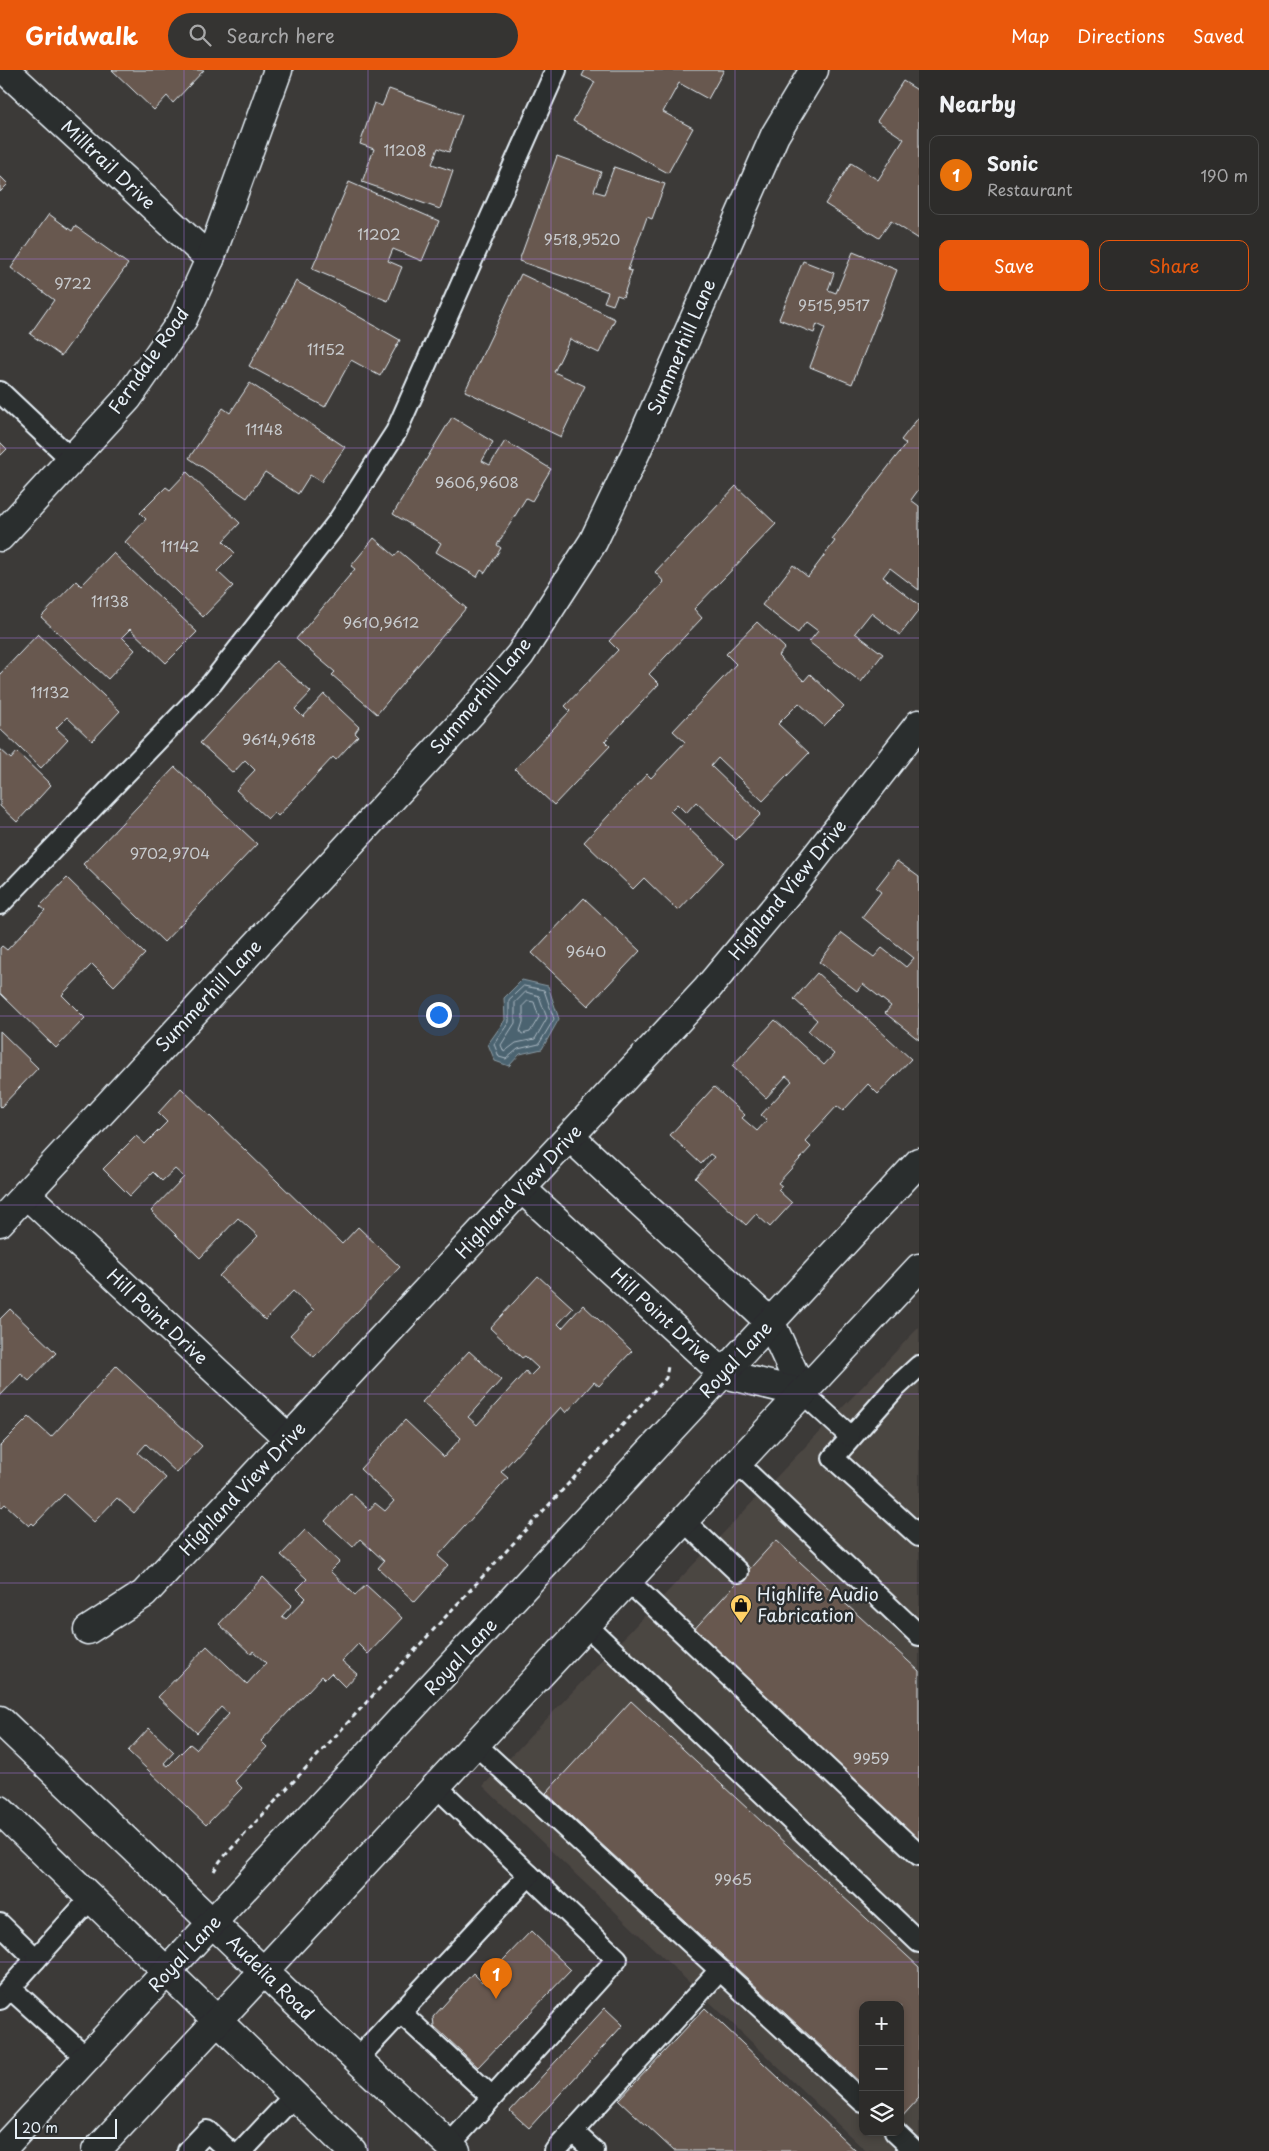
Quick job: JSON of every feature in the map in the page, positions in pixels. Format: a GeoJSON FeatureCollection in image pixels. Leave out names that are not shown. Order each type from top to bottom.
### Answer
{"type":"FeatureCollection","features":[{"type":"Feature","properties":{"kind":"street","name":"Milltrail Drive"},"geometry":{"type":"LineString","coordinates":[[5,70],[210,259]]}},
{"type":"Feature","properties":{"kind":"street","name":"Ferndale Road"},"geometry":{"type":"LineString","coordinates":[[0,537],[128,398],[183,319],[210,259],[278,70]]}},
{"type":"Feature","properties":{"kind":"street","name":"Summerhill Lane"},"geometry":{"type":"LineString","coordinates":[[0,1222],[471,713],[520,655],[593,542],[636,452],[775,135],[814,70]]}},
{"type":"Feature","properties":{"kind":"street","name":"Highland View Drive"},"geometry":{"type":"LineString","coordinates":[[88,1630],[144,1594],[707,989],[789,891],[919,724]]}},
{"type":"Feature","properties":{"kind":"street"},"geometry":{"type":"LineString","coordinates":[[570,1137],[771,1323],[803,1393]]}},
{"type":"Feature","properties":{"kind":"street","name":"Royal Lane"},"geometry":{"type":"LineString","coordinates":[[0,2151],[214,1924],[919,1162]]}},
{"type":"Feature","properties":{"kind":"street","name":"Hill Point Drive"},"geometry":{"type":"LineString","coordinates":[[522,1189],[724,1374],[803,1393]]}},
{"type":"Feature","properties":{"kind":"street","name":"Hill Point Drive"},"geometry":{"type":"LineString","coordinates":[[26,1194],[289,1439]]}},
{"type":"Feature","properties":{"kind":"street"},"geometry":{"type":"LineString","coordinates":[[96,2151],[919,1268]]}},
{"type":"Feature","properties":{"kind":"street","name":"Audelia Road"},"geometry":{"type":"LineString","coordinates":[[0,1720],[263,1972],[452,2148]]}},
{"type":"Feature","properties":{"kind":"street"},"geometry":{"type":"LineString","coordinates":[[1,1814],[352,2151]]}},
{"type":"Feature","properties":{"kind":"lane"},"geometry":{"type":"LineString","coordinates":[[0,904],[212,683],[338,523],[396,432],[556,70]]}},
{"type":"Feature","properties":{"kind":"lane"},"geometry":{"type":"LineString","coordinates":[[0,392],[72,459]]}},
{"type":"Feature","properties":{"kind":"lane"},"geometry":{"type":"LineString","coordinates":[[919,1366],[894,1389],[850,1436],[833,1458],[919,1536]]}},
{"type":"Feature","properties":{"kind":"lane"},"geometry":{"type":"LineString","coordinates":[[803,1393],[850,1436]]}},
{"type":"Feature","properties":{"kind":"lane"},"geometry":{"type":"LineString","coordinates":[[738,1463],[919,1635]]}},
{"type":"Feature","properties":{"kind":"lane"},"geometry":{"type":"LineString","coordinates":[[684,1521],[738,1572]]}},
{"type":"Feature","properties":{"kind":"lane"},"geometry":{"type":"LineString","coordinates":[[628,1581],[919,1855]]}},
{"type":"Feature","properties":{"kind":"lane"},"geometry":{"type":"LineString","coordinates":[[586,1625],[919,1942]]}},
{"type":"Feature","properties":{"kind":"lane"},"geometry":{"type":"LineString","coordinates":[[475,1744],[859,2098]]}},
{"type":"Feature","properties":{"kind":"lane"},"geometry":{"type":"LineString","coordinates":[[436,1786],[617,1959],[492,2097],[452,2148]]}},
{"type":"Feature","properties":{"kind":"lane"},"geometry":{"type":"LineString","coordinates":[[356,2060],[529,1874]]}},
{"type":"Feature","properties":{"kind":"lane"},"geometry":{"type":"LineString","coordinates":[[87,2058],[5,1994],[90,1899]]}},
{"type":"Feature","properties":{"kind":"lane"},"geometry":{"type":"LineString","coordinates":[[0,1924],[36,1959]]}},
{"type":"Feature","properties":{"kind":"lane"},"geometry":{"type":"LineString","coordinates":[[555,2151],[720,1970]]}},
{"type":"Feature","properties":{"kind":"lane"},"geometry":{"type":"LineString","coordinates":[[400,2013],[492,2097]]}},
{"type":"Feature","properties":{"kind":"lane"},"geometry":{"type":"LineString","coordinates":[[242,2151],[294,2096]]}},
{"type":"Feature","properties":{"kind":"lane"},"geometry":{"type":"LineString","coordinates":[[188,2151],[207,2131],[229,2151]]}},
{"type":"Feature","properties":{"kind":"lane"},"geometry":{"type":"LineString","coordinates":[[573,2132],[594,2151]]}},
{"type":"Feature","properties":{"kind":"lane"},"geometry":{"type":"LineString","coordinates":[[899,2136],[915,2151]]}},
{"type":"Feature","properties":{"kind":"path"},"geometry":{"type":"LineString","coordinates":[[213,1873],[220,1861],[666,1378],[669,1360]]}},
{"type":"Feature","properties":{"kind":"shaded area"},"geometry":{"type":"Polygon","coordinates":[[[919,1327],[919,2151],[866,2151],[483,1786],[919,1327]]]}},
{"type":"Feature","properties":{"kind":"water"},"geometry":{"type":"Polygon","coordinates":[[[522,980],[548,986],[559,1019],[542,1049],[520,1054],[509,1066],[495,1061],[488,1044],[505,1020],[504,998],[522,980]]]}},
{"type":"Feature","properties":{"kind":"building"},"geometry":{"type":"Polygon","coordinates":[[[112,70],[204,70],[173,103],[167,96],[154,110],[112,70]]]}},
{"type":"Feature","properties":{"kind":"building"},"geometry":{"type":"Polygon","coordinates":[[[585,70],[724,70],[708,99],[679,83],[663,112],[693,128],[668,173],[573,121],[595,82],[582,76],[585,70]]]}},
{"type":"Feature","properties":{"kind":"building"},"geometry":{"type":"Polygon","coordinates":[[[903,81],[919,91],[919,239],[891,221],[879,238],[825,204],[851,163],[878,180],[904,139],[877,121],[903,81]]]}},
{"type":"Feature","properties":{"kind":"building"},"geometry":{"type":"Polygon","coordinates":[[[389,89],[462,115],[449,152],[438,148],[432,164],[453,171],[440,209],[362,182],[374,149],[360,144],[374,103],[382,106],[389,89]]]}},
{"type":"Feature","properties":{"kind":"building"},"geometry":{"type":"Polygon","coordinates":[[[557,156],[601,172],[594,191],[604,194],[614,167],[665,184],[652,219],[647,217],[628,270],[632,271],[623,297],[617,295],[613,305],[604,302],[608,292],[519,261],[557,156]]]}},
{"type":"Feature","properties":{"kind":"building"},"geometry":{"type":"Polygon","coordinates":[[[0,176],[8,184],[0,192],[0,176]]]}},
{"type":"Feature","properties":{"kind":"building"},"geometry":{"type":"Polygon","coordinates":[[[349,182],[439,221],[422,261],[393,249],[388,261],[402,267],[388,301],[312,269],[349,182]]]}},
{"type":"Feature","properties":{"kind":"building"},"geometry":{"type":"Polygon","coordinates":[[[49,214],[72,231],[75,226],[128,264],[61,356],[30,334],[54,300],[11,268],[49,214]]]}},
{"type":"Feature","properties":{"kind":"building"},"geometry":{"type":"Polygon","coordinates":[[[853,252],[897,270],[852,384],[810,367],[825,328],[817,324],[814,333],[779,319],[803,261],[834,273],[828,290],[836,293],[853,252]]]}},
{"type":"Feature","properties":{"kind":"building"},"geometry":{"type":"Polygon","coordinates":[[[521,274],[615,319],[599,353],[570,339],[554,372],[585,386],[561,437],[465,391],[521,274]]]}},
{"type":"Feature","properties":{"kind":"building"},"geometry":{"type":"Polygon","coordinates":[[[296,281],[400,340],[380,376],[351,360],[325,407],[249,366],[296,281]]]}},
{"type":"Feature","properties":{"kind":"building"},"geometry":{"type":"Polygon","coordinates":[[[250,383],[345,447],[321,482],[310,475],[298,494],[265,472],[247,498],[189,458],[223,408],[230,413],[250,383]]]}},
{"type":"Feature","properties":{"kind":"building"},"geometry":{"type":"Polygon","coordinates":[[[452,417],[493,442],[482,461],[490,465],[505,441],[551,469],[532,501],[526,498],[497,545],[501,548],[485,573],[481,570],[477,577],[436,552],[441,543],[393,514],[452,417]]]}},
{"type":"Feature","properties":{"kind":"building"},"geometry":{"type":"Polygon","coordinates":[[[919,417],[919,489],[911,500],[919,506],[919,590],[890,568],[883,577],[919,605],[919,610],[900,635],[871,613],[855,633],[883,654],[861,682],[809,642],[818,631],[806,622],[798,633],[762,605],[793,565],[808,577],[835,541],[832,539],[906,444],[901,440],[919,417]]]}},
{"type":"Feature","properties":{"kind":"building"},"geometry":{"type":"Polygon","coordinates":[[[0,442],[7,449],[0,456],[0,442]]]}},
{"type":"Feature","properties":{"kind":"building"},"geometry":{"type":"Polygon","coordinates":[[[187,472],[240,523],[223,541],[235,553],[217,571],[233,586],[203,617],[125,542],[146,519],[140,513],[166,487],[170,490],[187,472]]]}},
{"type":"Feature","properties":{"kind":"building"},"geometry":{"type":"Polygon","coordinates":[[[736,486],[776,524],[694,609],[702,618],[649,674],[659,684],[605,741],[610,746],[554,805],[515,769],[570,711],[565,706],[618,650],[609,641],[664,582],[655,572],[736,486]]]}},
{"type":"Feature","properties":{"kind":"building"},"geometry":{"type":"Polygon","coordinates":[[[374,538],[395,556],[399,551],[466,608],[377,714],[332,675],[335,672],[296,639],[355,569],[351,566],[374,538]]]}},
{"type":"Feature","properties":{"kind":"building"},"geometry":{"type":"Polygon","coordinates":[[[113,553],[197,632],[166,663],[130,629],[122,637],[135,650],[108,679],[41,617],[76,581],[81,586],[113,553]]]}},
{"type":"Feature","properties":{"kind":"building"},"geometry":{"type":"Polygon","coordinates":[[[757,622],[785,648],[778,656],[804,681],[810,674],[844,706],[824,726],[799,703],[778,724],[809,753],[763,801],[718,758],[711,766],[761,814],[736,840],[696,802],[686,813],[677,804],[670,811],[724,862],[678,911],[644,878],[633,889],[584,842],[647,774],[651,778],[685,742],[673,731],[736,664],[726,654],[757,622]]]}},
{"type":"Feature","properties":{"kind":"building"},"geometry":{"type":"Polygon","coordinates":[[[38,634],[120,711],[92,741],[67,717],[56,728],[68,739],[41,768],[0,729],[0,674],[38,634]]]}},
{"type":"Feature","properties":{"kind":"building"},"geometry":{"type":"Polygon","coordinates":[[[276,661],[311,692],[295,709],[303,717],[324,694],[359,727],[355,733],[358,736],[336,760],[333,757],[278,816],[274,812],[268,819],[236,790],[255,770],[245,760],[233,773],[200,743],[276,661]]]}},
{"type":"Feature","properties":{"kind":"building"},"geometry":{"type":"Polygon","coordinates":[[[0,749],[11,759],[17,752],[51,785],[17,822],[0,806],[0,749]]]}},
{"type":"Feature","properties":{"kind":"building"},"geometry":{"type":"Polygon","coordinates":[[[175,767],[257,844],[164,942],[83,864],[175,767]]]}},
{"type":"Feature","properties":{"kind":"building"},"geometry":{"type":"Polygon","coordinates":[[[897,861],[919,877],[919,1040],[885,1013],[891,1006],[863,984],[857,991],[819,962],[842,933],[874,957],[882,948],[906,967],[914,958],[862,917],[881,892],[876,888],[897,861]]]}},
{"type":"Feature","properties":{"kind":"building"},"geometry":{"type":"Polygon","coordinates":[[[67,878],[145,954],[114,986],[92,964],[62,995],[85,1018],[56,1048],[0,993],[0,948],[2,946],[7,950],[45,910],[40,906],[67,878]]]}},
{"type":"Feature","properties":{"kind":"building"},"geometry":{"type":"Polygon","coordinates":[[[584,898],[640,951],[588,1006],[532,953],[584,898]]]}},
{"type":"Feature","properties":{"kind":"building"},"geometry":{"type":"Polygon","coordinates":[[[817,973],[911,1059],[878,1094],[868,1084],[843,1111],[837,1106],[805,1141],[811,1147],[778,1183],[782,1186],[778,1190],[792,1203],[770,1227],[756,1214],[746,1225],[695,1178],[714,1157],[710,1154],[701,1164],[670,1135],[714,1087],[745,1115],[742,1118],[757,1131],[767,1120],[761,1115],[792,1081],[786,1076],[766,1098],[732,1066],[775,1020],[824,1065],[834,1054],[808,1031],[817,1020],[794,999],[817,973]]]}},
{"type":"Feature","properties":{"kind":"building"},"geometry":{"type":"Polygon","coordinates":[[[0,1031],[38,1068],[1,1107],[0,1106],[0,1031]]]}},
{"type":"Feature","properties":{"kind":"building"},"geometry":{"type":"Polygon","coordinates":[[[181,1088],[342,1244],[358,1227],[400,1267],[314,1357],[290,1335],[314,1310],[293,1291],[265,1320],[219,1276],[258,1236],[238,1218],[200,1258],[151,1211],[184,1177],[175,1169],[162,1181],[153,1172],[130,1196],[103,1169],[136,1136],[145,1144],[167,1122],[158,1113],[181,1088]]]}},
{"type":"Feature","properties":{"kind":"building"},"geometry":{"type":"Polygon","coordinates":[[[538,1276],[573,1308],[558,1324],[562,1328],[583,1305],[632,1351],[599,1386],[594,1382],[566,1413],[561,1407],[501,1472],[508,1478],[438,1556],[448,1565],[415,1602],[378,1568],[384,1561],[360,1539],[353,1547],[325,1521],[351,1493],[369,1510],[375,1503],[385,1511],[394,1501],[360,1469],[405,1420],[444,1457],[461,1438],[422,1402],[469,1351],[501,1380],[468,1417],[477,1425],[526,1371],[530,1376],[538,1368],[525,1356],[522,1358],[490,1328],[538,1276]]]}},
{"type":"Feature","properties":{"kind":"building"},"geometry":{"type":"Polygon","coordinates":[[[10,1309],[56,1353],[29,1381],[21,1374],[0,1396],[0,1319],[10,1309]]]}},
{"type":"Feature","properties":{"kind":"building"},"geometry":{"type":"Polygon","coordinates":[[[116,1366],[202,1446],[177,1473],[146,1444],[138,1453],[166,1478],[134,1513],[117,1498],[94,1522],[64,1494],[34,1525],[32,1523],[29,1526],[5,1504],[2,1507],[0,1505],[0,1446],[29,1417],[51,1437],[116,1366]]]}},
{"type":"Feature","properties":{"kind":"building"},"geometry":{"type":"Polygon","coordinates":[[[305,1530],[339,1562],[330,1571],[355,1595],[366,1585],[402,1618],[368,1654],[358,1644],[342,1661],[357,1674],[345,1687],[331,1673],[325,1679],[322,1676],[261,1741],[267,1747],[235,1781],[242,1788],[206,1825],[128,1751],[149,1728],[174,1752],[164,1763],[168,1766],[190,1744],[196,1749],[229,1714],[221,1707],[197,1733],[158,1697],[207,1646],[247,1684],[266,1663],[253,1651],[251,1654],[219,1624],[263,1577],[292,1605],[282,1616],[286,1619],[306,1598],[297,1589],[307,1579],[281,1555],[305,1530]]]}},
{"type":"Feature","properties":{"kind":"building"},"geometry":{"type":"Polygon","coordinates":[[[776,1540],[919,1671],[919,1847],[689,1635],[776,1540]]]}},
{"type":"Feature","properties":{"kind":"building"},"geometry":{"type":"Polygon","coordinates":[[[631,1701],[919,1967],[919,2098],[904,2115],[904,2001],[859,2001],[859,2081],[546,1793],[631,1701]]]}},
{"type":"Feature","properties":{"kind":"building"},"geometry":{"type":"Polygon","coordinates":[[[531,1931],[571,1970],[478,2067],[434,2026],[433,2017],[473,1973],[482,1982],[531,1931]]]}},
{"type":"Feature","properties":{"kind":"building"},"geometry":{"type":"Polygon","coordinates":[[[605,2008],[623,2025],[529,2128],[510,2111],[605,2008]]]}},
{"type":"Feature","properties":{"kind":"building"},"geometry":{"type":"Polygon","coordinates":[[[705,2008],[856,2151],[674,2151],[619,2100],[705,2008]]]}},
{"type":"Feature","properties":{"kind":"place","name":"Highlife Audio Fabrication"},"geometry":{"type":"Point","coordinates":[741,1624]}},
{"type":"Feature","properties":{"kind":"place","name":"Sonic"},"geometry":{"type":"Point","coordinates":[496,1999]}}]}
